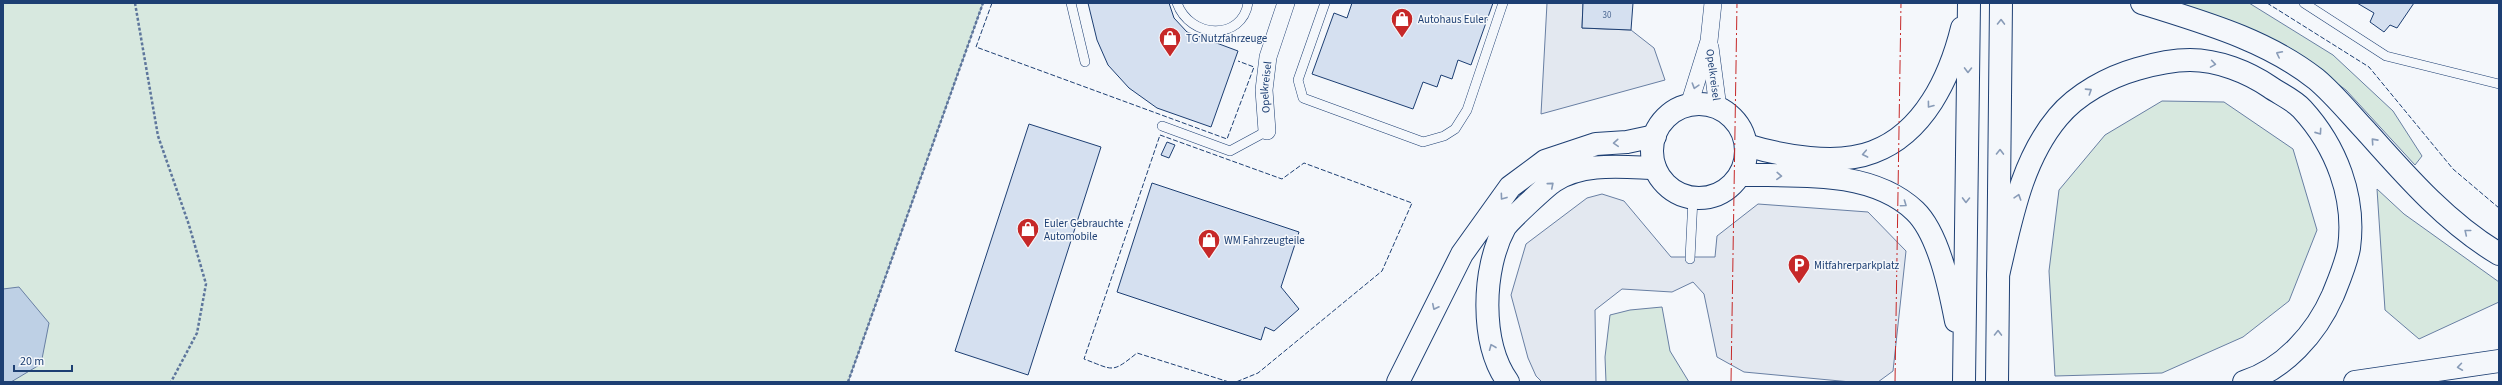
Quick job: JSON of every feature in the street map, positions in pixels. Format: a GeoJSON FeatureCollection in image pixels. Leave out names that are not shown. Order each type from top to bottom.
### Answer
{"type":"FeatureCollection","features":[{"type":"Feature","properties":{"kind":"main road"},"geometry":{"type":"LineString","coordinates":[[1746,145],[1777,153],[1839,159],[1873,152],[1900,137],[1921,116],[1937,94],[1958,43],[1968,3]]}},
{"type":"Feature","properties":{"kind":"main road"},"geometry":{"type":"LineString","coordinates":[[1964,374],[1968,3]]}},
{"type":"Feature","properties":{"kind":"main road"},"geometry":{"type":"LineString","coordinates":[[1997,382],[2001,3]]}},
{"type":"Feature","properties":{"kind":"main road"},"geometry":{"type":"LineString","coordinates":[[2142,3],[2242,37],[2288,59],[2317,79],[2408,178],[2446,214],[2482,244],[2499,254]]}},
{"type":"Feature","properties":{"kind":"main road"},"geometry":{"type":"LineString","coordinates":[[1998,275],[2011,218],[2026,173],[2040,144],[2059,116],[2088,92],[2120,74],[2155,64],[2191,60],[2222,65],[2252,75],[2301,108],[2320,132],[2336,158],[2348,193],[2350,223],[2349,249],[2341,276],[2326,310],[2309,336],[2288,357],[2244,382]]}},
{"type":"Feature","properties":{"kind":"main road"},"geometry":{"type":"LineString","coordinates":[[1689,105],[1704,105],[1718,108],[1732,117],[1741,130],[1746,145],[1746,156],[1740,175],[1728,189],[1712,197],[1693,198],[1677,193],[1664,182],[1655,168],[1652,157],[1655,136],[1662,122],[1674,111],[1689,105]]}},
{"type":"Feature","properties":{"kind":"main road"},"geometry":{"type":"LineString","coordinates":[[1398,382],[1462,254],[1510,187],[1545,161],[1596,144],[1627,142],[1655,136]]}},
{"type":"Feature","properties":{"kind":"main road"},"geometry":{"type":"LineString","coordinates":[[1508,382],[1490,340],[1488,272],[1506,226],[1554,181],[1594,166],[1655,168]]}},
{"type":"Feature","properties":{"kind":"main road"},"geometry":{"type":"LineString","coordinates":[[1740,175],[1811,178],[1861,183],[1879,189],[1915,212],[1939,254],[1952,303],[1964,374]]}},
{"type":"Feature","properties":{"kind":"main road"},"geometry":{"type":"LineString","coordinates":[[2355,382],[2499,361]]}},
{"type":"Feature","properties":{"kind":"street","name":"Opelkreisel"},"geometry":{"type":"LineString","coordinates":[[1268,131],[1264,90],[1268,57],[1286,3]]}},
{"type":"Feature","properties":{"kind":"street","name":"Opelkreisel"},"geometry":{"type":"LineString","coordinates":[[1689,105],[1709,40],[1713,3]]}},
{"type":"Feature","properties":{"kind":"street","name":"Opelkreisel"},"geometry":{"type":"LineString","coordinates":[[1709,40],[1718,108]]}},
{"type":"Feature","properties":{"kind":"lane"},"geometry":{"type":"LineString","coordinates":[[1071,3],[1085,62]]}},
{"type":"Feature","properties":{"kind":"lane"},"geometry":{"type":"LineString","coordinates":[[1177,3],[1180,12],[1190,24],[1210,31],[1224,30],[1236,24],[1247,9],[1248,3]]}},
{"type":"Feature","properties":{"kind":"lane"},"geometry":{"type":"LineString","coordinates":[[1325,3],[1298,80],[1303,98],[1423,142],[1444,136],[1455,128],[1467,110],[1503,3]]}},
{"type":"Feature","properties":{"kind":"lane"},"geometry":{"type":"LineString","coordinates":[[2304,3],[2386,56],[2499,84]]}},
{"type":"Feature","properties":{"kind":"lane","name":"Opelkreisel"},"geometry":{"type":"LineString","coordinates":[[1162,126],[1230,150],[1268,131]]}},
{"type":"Feature","properties":{"kind":"lane"},"geometry":{"type":"LineString","coordinates":[[1690,259],[1693,198]]}},
{"type":"Feature","properties":{"kind":"path"},"geometry":{"type":"LineString","coordinates":[[135,3],[158,136],[189,225],[206,284],[197,333],[171,382]]}},
{"type":"Feature","properties":{"kind":"path"},"geometry":{"type":"LineString","coordinates":[[848,382],[983,3]]}},
{"type":"Feature","properties":{"kind":"shaded area"},"geometry":{"type":"Polygon","coordinates":[[[3,3],[983,3],[848,382],[3,382],[3,3]]]}},
{"type":"Feature","properties":{"kind":"shaded area"},"geometry":{"type":"Polygon","coordinates":[[[1547,3],[1583,3],[1582,28],[1631,30],[1654,48],[1665,80],[1541,114],[1547,3]]]}},
{"type":"Feature","properties":{"kind":"shaded area"},"geometry":{"type":"Polygon","coordinates":[[[2166,3],[2249,3],[2333,55],[2393,111],[2422,156],[2415,165],[2346,90],[2286,46],[2166,3]]]}},
{"type":"Feature","properties":{"kind":"shaded area"},"geometry":{"type":"Polygon","coordinates":[[[2162,101],[2224,102],[2293,149],[2317,230],[2289,301],[2243,337],[2162,373],[2055,376],[2049,271],[2059,190],[2105,135],[2162,101]]]}},
{"type":"Feature","properties":{"kind":"shaded area"},"geometry":{"type":"Polygon","coordinates":[[[2377,189],[2404,214],[2499,282],[2499,302],[2419,339],[2385,310],[2377,189]]]}},
{"type":"Feature","properties":{"kind":"shaded area","name":"Mitfahrerparkplatz"},"geometry":{"type":"Polygon","coordinates":[[[1602,194],[1624,201],[1671,257],[1715,257],[1717,236],[1758,204],[1868,212],[1906,251],[1893,371],[1878,382],[1851,382],[1744,372],[1717,357],[1704,294],[1693,282],[1672,292],[1622,289],[1595,310],[1596,382],[1542,382],[1536,376],[1528,358],[1511,295],[1526,244],[1587,198],[1602,194]]]}},
{"type":"Feature","properties":{"kind":"shaded area"},"geometry":{"type":"Polygon","coordinates":[[[1662,307],[1670,351],[1689,382],[1606,382],[1605,357],[1610,315],[1630,310],[1662,307]]]}},
{"type":"Feature","properties":{"kind":"water"},"geometry":{"type":"Polygon","coordinates":[[[19,287],[49,323],[41,364],[11,382],[3,382],[3,289],[19,287]]]}},
{"type":"Feature","properties":{"kind":"building","name":"TG Nutzfahrzeuge"},"geometry":{"type":"Polygon","coordinates":[[[1088,3],[1169,3],[1174,18],[1187,32],[1238,51],[1211,127],[1157,108],[1129,88],[1108,65],[1097,40],[1088,3]]]}},
{"type":"Feature","properties":{"kind":"building","name":"Autohaus Euler"},"geometry":{"type":"Polygon","coordinates":[[[1352,3],[1493,3],[1471,65],[1458,60],[1452,79],[1441,75],[1437,87],[1423,82],[1413,109],[1312,74],[1334,13],[1347,18],[1352,3]]]}},
{"type":"Feature","properties":{"kind":"building"},"geometry":{"type":"Polygon","coordinates":[[[1583,3],[1633,3],[1631,30],[1582,28],[1583,3]]]}},
{"type":"Feature","properties":{"kind":"building"},"geometry":{"type":"Polygon","coordinates":[[[2357,3],[2414,3],[2397,28],[2390,25],[2384,32],[2370,22],[2374,13],[2357,3]]]}},
{"type":"Feature","properties":{"kind":"building","name":"Euler Gebrauchte Automobile"},"geometry":{"type":"Polygon","coordinates":[[[1029,124],[1101,147],[1028,375],[955,351],[1029,124]]]}},
{"type":"Feature","properties":{"kind":"building"},"geometry":{"type":"Polygon","coordinates":[[[1167,142],[1175,145],[1169,158],[1161,155],[1167,142]]]}},
{"type":"Feature","properties":{"kind":"building","name":"WM Fahrzeugteile"},"geometry":{"type":"Polygon","coordinates":[[[1152,183],[1299,232],[1281,287],[1299,309],[1274,331],[1265,327],[1261,340],[1117,292],[1152,183]]]}},
{"type":"Feature","properties":{"kind":"fence"},"geometry":{"type":"LineString","coordinates":[[992,3],[976,47],[1227,139],[1254,67],[1238,61]]}},
{"type":"Feature","properties":{"kind":"fence"},"geometry":{"type":"LineString","coordinates":[[2267,3],[2369,67],[2453,169],[2499,208]]}},
{"type":"Feature","properties":{"kind":"fence"},"geometry":{"type":"LineString","coordinates":[[1229,382],[1137,353],[1122,364],[1112,368],[1101,366],[1084,359],[1160,135],[1282,179],[1304,163],[1412,203],[1382,271],[1258,373],[1236,382]]}},
{"type":"Feature","properties":{"kind":"power"},"geometry":{"type":"LineString","coordinates":[[1731,382],[1737,3]]}},
{"type":"Feature","properties":{"kind":"power"},"geometry":{"type":"LineString","coordinates":[[1895,382],[1901,3]]}},
{"type":"Feature","properties":{"kind":"place","name":"Autohaus Euler"},"geometry":{"type":"Point","coordinates":[1402,38]}},
{"type":"Feature","properties":{"kind":"place","name":"TG Nutzfahrzeuge"},"geometry":{"type":"Point","coordinates":[1170,58]}},
{"type":"Feature","properties":{"kind":"place","name":"Euler Gebrauchte Automobile"},"geometry":{"type":"Point","coordinates":[1028,248]}},
{"type":"Feature","properties":{"kind":"place","name":"WM Fahrzeugteile"},"geometry":{"type":"Point","coordinates":[1209,260]}},
{"type":"Feature","properties":{"kind":"place","name":"Mitfahrerparkplatz"},"geometry":{"type":"Point","coordinates":[1799,284]}}]}
